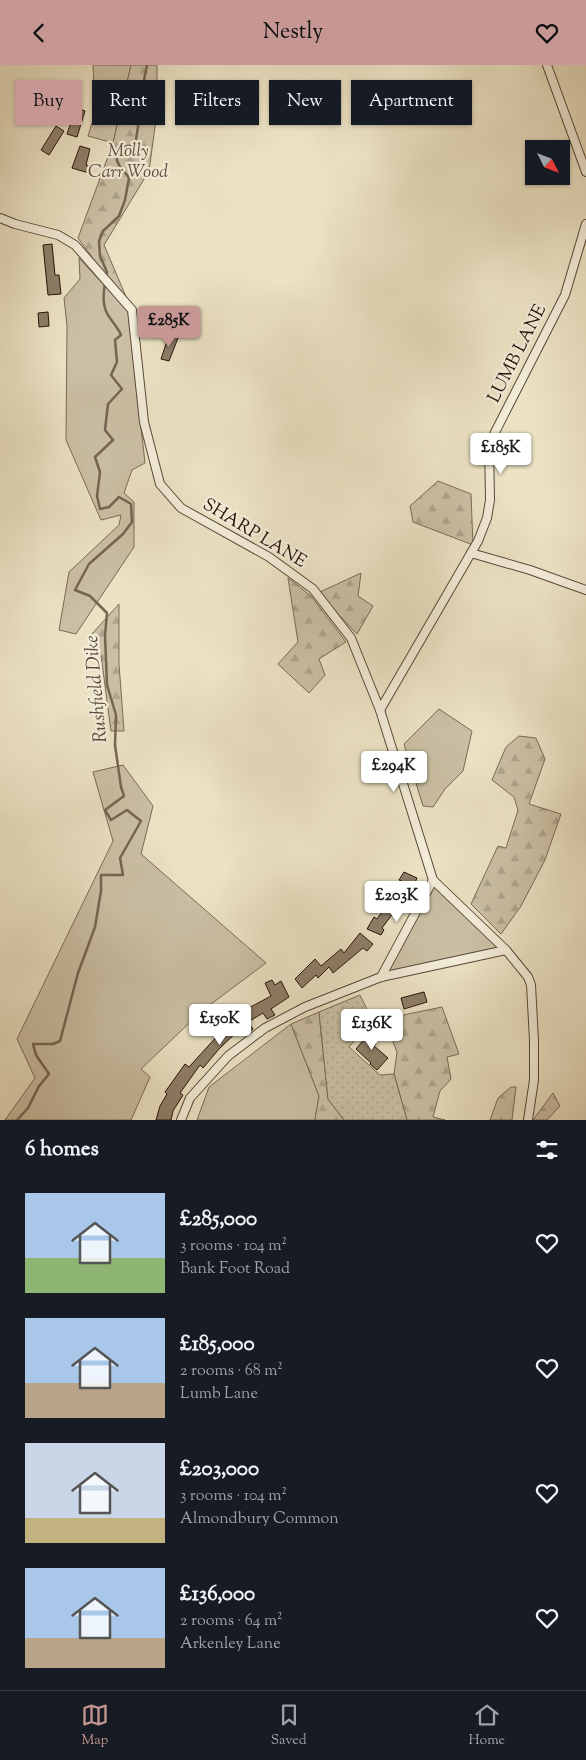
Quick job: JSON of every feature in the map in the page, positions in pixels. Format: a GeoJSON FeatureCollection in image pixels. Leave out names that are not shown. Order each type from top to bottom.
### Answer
{"type":"FeatureCollection","features":[{"type":"Feature","properties":{"kind":"street"},"geometry":{"type":"LineString","coordinates":[[547,65],[586,171]]}},
{"type":"Feature","properties":{"kind":"street","name":"SHARP LANE"},"geometry":{"type":"LineString","coordinates":[[0,218],[15,224],[58,235],[74,245],[132,310],[144,422],[160,484],[181,508],[269,557],[313,589],[351,637],[380,710],[433,880],[506,950],[528,977],[531,985],[534,1080],[528,1120]]}},
{"type":"Feature","properties":{"kind":"street","name":"LUMB LANE"},"geometry":{"type":"LineString","coordinates":[[380,710],[478,541],[488,509],[489,444],[565,295],[586,224]]}},
{"type":"Feature","properties":{"kind":"street"},"geometry":{"type":"LineString","coordinates":[[471,553],[530,570],[586,590]]}},
{"type":"Feature","properties":{"kind":"street"},"geometry":{"type":"LineString","coordinates":[[381,977],[433,880]]}},
{"type":"Feature","properties":{"kind":"street"},"geometry":{"type":"LineString","coordinates":[[181,1120],[190,1099],[228,1056],[265,1028],[305,1007],[381,977],[506,950]]}},
{"type":"Feature","properties":{"kind":"green space"},"geometry":{"type":"Polygon","coordinates":[[[93,65],[131,65],[128,80],[94,80],[93,65]]]}},
{"type":"Feature","properties":{"kind":"green space","name":"Molly Carr Wood"},"geometry":{"type":"Polygon","coordinates":[[[131,65],[157,65],[157,80],[128,80],[131,65]]]}},
{"type":"Feature","properties":{"kind":"green space"},"geometry":{"type":"Polygon","coordinates":[[[92,123],[92,125],[117,125],[113,143],[88,136],[92,123]]]}},
{"type":"Feature","properties":{"kind":"green space","name":"Molly Carr Wood"},"geometry":{"type":"Polygon","coordinates":[[[117,125],[155,125],[149,171],[104,245],[133,313],[78,238],[113,143],[117,125]]]}},
{"type":"Feature","properties":{"kind":"green space"},"geometry":{"type":"Polygon","coordinates":[[[79,258],[128,311],[145,463],[132,470],[124,493],[134,502],[134,547],[76,634],[59,630],[69,572],[119,525],[121,515],[101,520],[66,440],[67,326],[64,298],[80,279],[79,258]]]}},
{"type":"Feature","properties":{"kind":"green space"},"geometry":{"type":"Polygon","coordinates":[[[438,481],[471,494],[473,545],[413,522],[410,506],[438,481]]]}},
{"type":"Feature","properties":{"kind":"green space"},"geometry":{"type":"Polygon","coordinates":[[[361,573],[358,596],[373,606],[357,634],[318,593],[361,573]]]}},
{"type":"Feature","properties":{"kind":"green space"},"geometry":{"type":"Polygon","coordinates":[[[288,578],[311,596],[346,642],[319,659],[325,675],[309,693],[278,664],[298,642],[288,578]]]}},
{"type":"Feature","properties":{"kind":"green space"},"geometry":{"type":"Polygon","coordinates":[[[119,604],[119,664],[124,731],[111,731],[101,655],[91,635],[119,604]]]}},
{"type":"Feature","properties":{"kind":"green space"},"geometry":{"type":"Polygon","coordinates":[[[439,709],[472,731],[463,771],[445,789],[433,807],[423,806],[404,744],[439,709]]]}},
{"type":"Feature","properties":{"kind":"green space"},"geometry":{"type":"Polygon","coordinates":[[[519,736],[536,738],[545,759],[529,804],[561,814],[545,860],[521,906],[501,934],[471,904],[498,846],[506,848],[518,810],[514,797],[492,780],[506,747],[519,736]]]}},
{"type":"Feature","properties":{"kind":"green space"},"geometry":{"type":"Polygon","coordinates":[[[123,765],[153,806],[141,854],[266,963],[203,1010],[141,1069],[150,1077],[131,1120],[5,1120],[35,1078],[17,1039],[113,841],[93,772],[123,765]]]}},
{"type":"Feature","properties":{"kind":"green space"},"geometry":{"type":"Polygon","coordinates":[[[433,881],[506,951],[382,977],[433,881]]]}},
{"type":"Feature","properties":{"kind":"green space"},"geometry":{"type":"Polygon","coordinates":[[[360,995],[372,1020],[349,1047],[380,1075],[394,1074],[407,1120],[344,1120],[328,1099],[319,1012],[360,995]]]}},
{"type":"Feature","properties":{"kind":"green space"},"geometry":{"type":"Polygon","coordinates":[[[442,1007],[459,1054],[447,1057],[451,1079],[440,1091],[433,1117],[445,1120],[407,1120],[394,1074],[397,1052],[384,1019],[442,1007]]]}},
{"type":"Feature","properties":{"kind":"green space"},"geometry":{"type":"Polygon","coordinates":[[[319,1012],[328,1099],[344,1120],[315,1120],[319,1096],[291,1024],[319,1012]]]}},
{"type":"Feature","properties":{"kind":"green space"},"geometry":{"type":"Polygon","coordinates":[[[291,1024],[319,1096],[315,1120],[197,1120],[209,1087],[291,1024]]]}},
{"type":"Feature","properties":{"kind":"green space"},"geometry":{"type":"Polygon","coordinates":[[[511,1087],[516,1087],[512,1120],[490,1120],[498,1098],[511,1087]]]}},
{"type":"Feature","properties":{"kind":"green space"},"geometry":{"type":"Polygon","coordinates":[[[553,1093],[560,1106],[547,1120],[533,1120],[553,1093]]]}},
{"type":"Feature","properties":{"kind":"building"},"geometry":{"type":"Polygon","coordinates":[[[82,110],[85,111],[82,121],[82,110]]]}},
{"type":"Feature","properties":{"kind":"building"},"geometry":{"type":"Polygon","coordinates":[[[70,125],[81,125],[77,137],[67,134],[70,125]]]}},
{"type":"Feature","properties":{"kind":"building"},"geometry":{"type":"Polygon","coordinates":[[[56,126],[64,131],[49,155],[41,150],[56,126]]]}},
{"type":"Feature","properties":{"kind":"building"},"geometry":{"type":"Polygon","coordinates":[[[80,146],[90,149],[86,165],[91,166],[89,173],[72,168],[80,146]]]}},
{"type":"Feature","properties":{"kind":"building"},"geometry":{"type":"Polygon","coordinates":[[[52,244],[55,275],[59,275],[61,294],[48,295],[43,245],[52,244]]]}},
{"type":"Feature","properties":{"kind":"building"},"geometry":{"type":"Polygon","coordinates":[[[48,312],[49,326],[39,327],[38,313],[48,312]]]}},
{"type":"Feature","properties":{"kind":"building"},"geometry":{"type":"Polygon","coordinates":[[[169,335],[178,338],[169,361],[161,359],[169,335]]]}},
{"type":"Feature","properties":{"kind":"building"},"geometry":{"type":"Polygon","coordinates":[[[404,872],[417,878],[406,903],[398,899],[406,883],[399,880],[404,872]]]}},
{"type":"Feature","properties":{"kind":"building"},"geometry":{"type":"Polygon","coordinates":[[[392,898],[400,904],[382,928],[384,930],[381,935],[367,929],[374,917],[377,919],[392,898]]]}},
{"type":"Feature","properties":{"kind":"building"},"geometry":{"type":"Polygon","coordinates":[[[360,933],[373,944],[367,951],[363,948],[333,973],[329,967],[318,978],[316,975],[302,988],[295,979],[315,959],[321,966],[341,949],[344,953],[360,933]]]}},
{"type":"Feature","properties":{"kind":"building"},"geometry":{"type":"Polygon","coordinates":[[[272,980],[275,985],[281,981],[289,997],[271,1009],[275,1015],[267,1019],[263,1013],[248,1022],[253,1029],[246,1034],[241,1028],[203,1068],[200,1065],[180,1093],[183,1095],[173,1111],[171,1120],[156,1120],[160,1106],[167,1094],[165,1092],[185,1064],[189,1067],[219,1034],[245,1010],[271,996],[265,983],[272,980]]]}},
{"type":"Feature","properties":{"kind":"building"},"geometry":{"type":"Polygon","coordinates":[[[424,992],[427,1002],[404,1009],[401,998],[424,992]]]}},
{"type":"Feature","properties":{"kind":"building"},"geometry":{"type":"Polygon","coordinates":[[[371,1031],[378,1037],[373,1042],[376,1044],[374,1046],[388,1058],[377,1070],[356,1049],[371,1031]]]}},
{"type":"Feature","properties":{"kind":"waterway","name":"Rushfield Dike"},"geometry":{"type":"LineString","coordinates":[[106,278],[107,272],[100,256],[99,241],[103,231],[119,216],[125,200],[129,178],[119,165],[116,156],[123,148],[135,146],[139,120],[138,110],[147,65]]}},
{"type":"Feature","properties":{"kind":"waterway","name":"Rushfield Dike"},"geometry":{"type":"LineString","coordinates":[[17,1120],[28,1108],[39,1086],[49,1074],[36,1055],[33,1044],[53,1044],[60,1041],[78,973],[95,927],[101,891],[101,875],[123,875],[120,858],[141,821],[127,810],[111,820],[105,810],[124,796],[115,745],[116,715],[107,685],[105,635],[107,613],[90,596],[75,590],[89,564],[123,534],[132,522],[131,504],[119,497],[109,507],[100,509],[97,496],[100,472],[95,457],[113,440],[105,430],[108,404],[122,389],[111,375],[117,362],[115,340],[121,335],[104,306],[105,283]]}}]}
